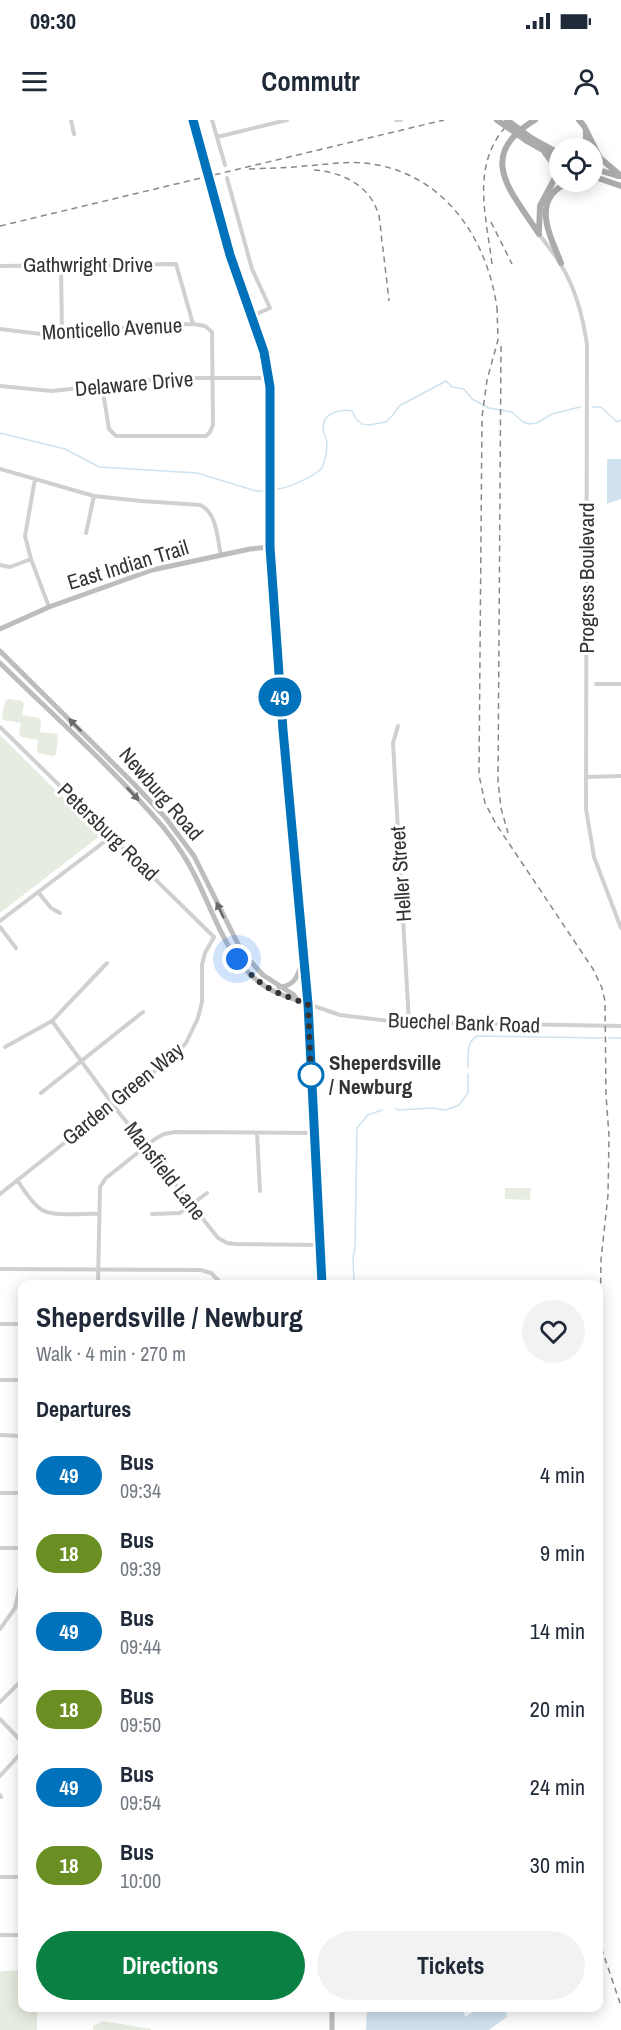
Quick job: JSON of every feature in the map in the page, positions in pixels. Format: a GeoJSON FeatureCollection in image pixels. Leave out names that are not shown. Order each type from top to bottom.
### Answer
{"type":"FeatureCollection","features":[{"type":"Feature","properties":{"kind":"main road"},"geometry":{"type":"LineString","coordinates":[[193,120],[230,255],[264,352],[269,378],[271,409],[270,547],[283,730],[308,1004],[322,1280]]}},
{"type":"Feature","properties":{"kind":"main road"},"geometry":{"type":"LineString","coordinates":[[497,120],[548,151],[556,169],[556,177],[540,206],[539,234]]}},
{"type":"Feature","properties":{"kind":"main road"},"geometry":{"type":"LineString","coordinates":[[507,120],[529,139]]}},
{"type":"Feature","properties":{"kind":"main road"},"geometry":{"type":"LineString","coordinates":[[535,120],[509,142],[503,155],[502,171],[510,191],[539,234]]}},
{"type":"Feature","properties":{"kind":"main road"},"geometry":{"type":"LineString","coordinates":[[579,120],[600,158],[621,177]]}},
{"type":"Feature","properties":{"kind":"main road"},"geometry":{"type":"LineString","coordinates":[[586,131],[586,138]]}},
{"type":"Feature","properties":{"kind":"main road"},"geometry":{"type":"LineString","coordinates":[[603,171],[621,177]]}},
{"type":"Feature","properties":{"kind":"main road"},"geometry":{"type":"LineString","coordinates":[[603,180],[621,186]]}},
{"type":"Feature","properties":{"kind":"main road"},"geometry":{"type":"LineString","coordinates":[[603,181],[609,182]]}},
{"type":"Feature","properties":{"kind":"main road"},"geometry":{"type":"LineString","coordinates":[[556,192],[547,205],[545,216],[547,231],[561,263]]}},
{"type":"Feature","properties":{"kind":"main road","name":"East Indian Trail"},"geometry":{"type":"LineString","coordinates":[[0,629],[49,607],[152,570],[270,547]]}},
{"type":"Feature","properties":{"kind":"main road","name":"Newburg Road"},"geometry":{"type":"LineString","coordinates":[[0,651],[165,817],[194,857],[242,952],[254,967],[279,987],[294,995],[297,1000]]}},
{"type":"Feature","properties":{"kind":"main road","name":"Newburg Road"},"geometry":{"type":"LineString","coordinates":[[0,663],[92,752],[164,828],[189,864],[231,949],[246,969],[269,989],[292,1000],[308,1004]]}},
{"type":"Feature","properties":{"kind":"main road"},"geometry":{"type":"LineString","coordinates":[[279,987],[289,985],[296,980],[304,955]]}},
{"type":"Feature","properties":{"kind":"main road"},"geometry":{"type":"LineString","coordinates":[[332,2012],[332,2030]]}},
{"type":"Feature","properties":{"kind":"street"},"geometry":{"type":"LineString","coordinates":[[71,120],[74,134]]}},
{"type":"Feature","properties":{"kind":"street"},"geometry":{"type":"LineString","coordinates":[[212,120],[225,165]]}},
{"type":"Feature","properties":{"kind":"street"},"geometry":{"type":"LineString","coordinates":[[217,137],[287,120]]}},
{"type":"Feature","properties":{"kind":"street"},"geometry":{"type":"LineString","coordinates":[[396,120],[401,120]]}},
{"type":"Feature","properties":{"kind":"street"},"geometry":{"type":"LineString","coordinates":[[227,178],[252,269],[270,308],[252,316]]}},
{"type":"Feature","properties":{"kind":"street","name":"Progress Boulevard"},"geometry":{"type":"LineString","coordinates":[[539,234],[561,263],[580,310],[587,355],[587,825],[599,873],[621,928]]}},
{"type":"Feature","properties":{"kind":"street","name":"Gathwright Drive"},"geometry":{"type":"LineString","coordinates":[[0,266],[176,264],[193,324]]}},
{"type":"Feature","properties":{"kind":"street"},"geometry":{"type":"LineString","coordinates":[[61,265],[62,335]]}},
{"type":"Feature","properties":{"kind":"street","name":"Monticello Avenue"},"geometry":{"type":"LineString","coordinates":[[0,329],[62,335],[142,326],[193,324],[205,326],[212,332],[213,378]]}},
{"type":"Feature","properties":{"kind":"street"},"geometry":{"type":"LineString","coordinates":[[102,386],[109,429],[116,436],[204,437],[213,425],[213,378]]}},
{"type":"Feature","properties":{"kind":"street","name":"Delaware Drive"},"geometry":{"type":"LineString","coordinates":[[0,386],[52,391],[145,380],[269,378]]}},
{"type":"Feature","properties":{"kind":"street"},"geometry":{"type":"LineString","coordinates":[[0,469],[94,496],[204,506],[212,514],[221,555]]}},
{"type":"Feature","properties":{"kind":"street"},"geometry":{"type":"LineString","coordinates":[[35,479],[25,530],[26,544],[49,607]]}},
{"type":"Feature","properties":{"kind":"street"},"geometry":{"type":"LineString","coordinates":[[86,533],[94,496]]}},
{"type":"Feature","properties":{"kind":"street"},"geometry":{"type":"LineString","coordinates":[[0,565],[10,567],[31,559]]}},
{"type":"Feature","properties":{"kind":"street"},"geometry":{"type":"LineString","coordinates":[[596,684],[621,684]]}},
{"type":"Feature","properties":{"kind":"street","name":"Heller Street"},"geometry":{"type":"LineString","coordinates":[[399,726],[393,743],[409,1023]]}},
{"type":"Feature","properties":{"kind":"street","name":"Petersburg Road"},"geometry":{"type":"LineString","coordinates":[[0,727],[214,937]]}},
{"type":"Feature","properties":{"kind":"street"},"geometry":{"type":"LineString","coordinates":[[586,777],[621,776]]}},
{"type":"Feature","properties":{"kind":"street"},"geometry":{"type":"LineString","coordinates":[[0,921],[112,836]]}},
{"type":"Feature","properties":{"kind":"street"},"geometry":{"type":"LineString","coordinates":[[38,892],[51,908],[60,913]]}},
{"type":"Feature","properties":{"kind":"street"},"geometry":{"type":"LineString","coordinates":[[0,927],[16,948]]}},
{"type":"Feature","properties":{"kind":"street","name":"Garden Green Way"},"geometry":{"type":"LineString","coordinates":[[0,1194],[175,1055],[190,1038],[201,1010],[203,958],[214,937]]}},
{"type":"Feature","properties":{"kind":"street"},"geometry":{"type":"LineString","coordinates":[[5,1047],[52,1021],[107,963]]}},
{"type":"Feature","properties":{"kind":"street","name":"Buechel Bank Road"},"geometry":{"type":"LineString","coordinates":[[308,1004],[340,1015],[409,1023],[621,1026]]}},
{"type":"Feature","properties":{"kind":"street"},"geometry":{"type":"LineString","coordinates":[[41,1093],[142,1012]]}},
{"type":"Feature","properties":{"kind":"street","name":"Mansfield Lane"},"geometry":{"type":"LineString","coordinates":[[52,1021],[145,1147],[216,1236],[227,1243],[319,1245]]}},
{"type":"Feature","properties":{"kind":"street"},"geometry":{"type":"LineString","coordinates":[[98,1280],[99,1192],[102,1184],[161,1135],[169,1133],[313,1134]]}},
{"type":"Feature","properties":{"kind":"street"},"geometry":{"type":"LineString","coordinates":[[257,1133],[260,1191]]}},
{"type":"Feature","properties":{"kind":"street"},"geometry":{"type":"LineString","coordinates":[[17,1180],[39,1208],[47,1212],[99,1214]]}},
{"type":"Feature","properties":{"kind":"street"},"geometry":{"type":"LineString","coordinates":[[152,1214],[177,1214],[207,1193]]}},
{"type":"Feature","properties":{"kind":"street"},"geometry":{"type":"LineString","coordinates":[[0,1269],[201,1270],[218,1280]]}},
{"type":"Feature","properties":{"kind":"street"},"geometry":{"type":"LineString","coordinates":[[0,1324],[18,1324]]}},
{"type":"Feature","properties":{"kind":"street"},"geometry":{"type":"LineString","coordinates":[[0,1380],[18,1380]]}},
{"type":"Feature","properties":{"kind":"street"},"geometry":{"type":"LineString","coordinates":[[0,1436],[18,1436]]}},
{"type":"Feature","properties":{"kind":"street"},"geometry":{"type":"LineString","coordinates":[[0,1493],[18,1493]]}},
{"type":"Feature","properties":{"kind":"street"},"geometry":{"type":"LineString","coordinates":[[0,1548],[18,1548]]}},
{"type":"Feature","properties":{"kind":"street"},"geometry":{"type":"LineString","coordinates":[[0,1629],[12,1613],[18,1597]]}},
{"type":"Feature","properties":{"kind":"street"},"geometry":{"type":"LineString","coordinates":[[0,1702],[18,1684]]}},
{"type":"Feature","properties":{"kind":"street"},"geometry":{"type":"LineString","coordinates":[[0,1719],[18,1738]]}},
{"type":"Feature","properties":{"kind":"street"},"geometry":{"type":"LineString","coordinates":[[0,1776],[18,1756]]}},
{"type":"Feature","properties":{"kind":"street"},"geometry":{"type":"LineString","coordinates":[[0,1877],[18,1877]]}},
{"type":"Feature","properties":{"kind":"street"},"geometry":{"type":"LineString","coordinates":[[0,1935],[18,1935]]}},
{"type":"Feature","properties":{"kind":"shaded area"},"geometry":{"type":"Polygon","coordinates":[[[8,699],[22,701],[24,704],[22,715],[39,718],[40,732],[57,734],[56,754],[53,756],[38,753],[38,740],[21,737],[19,734],[21,723],[3,720],[5,701],[8,699]]]}},
{"type":"Feature","properties":{"kind":"shaded area"},"geometry":{"type":"Polygon","coordinates":[[[0,735],[101,835],[0,913],[0,735]]]}},
{"type":"Feature","properties":{"kind":"shaded area"},"geometry":{"type":"Polygon","coordinates":[[[505,1188],[531,1188],[530,1200],[505,1199],[505,1188]]]}},
{"type":"Feature","properties":{"kind":"shaded area"},"geometry":{"type":"Polygon","coordinates":[[[18,1970],[18,2012],[37,2012],[37,2030],[0,2030],[0,1973],[18,1970]]]}},
{"type":"Feature","properties":{"kind":"shaded area"},"geometry":{"type":"Polygon","coordinates":[[[103,2021],[151,2030],[93,2030],[93,2026],[103,2021]]]}},
{"type":"Feature","properties":{"kind":"water"},"geometry":{"type":"Polygon","coordinates":[[[607,459],[621,459],[621,499],[607,504],[607,459]]]}},
{"type":"Feature","properties":{"kind":"water"},"geometry":{"type":"Polygon","coordinates":[[[367,2012],[464,2012],[465,2017],[472,2012],[506,2012],[507,2017],[489,2030],[366,2030],[367,2012]]]}},
{"type":"Feature","properties":{"kind":"waterway"},"geometry":{"type":"LineString","coordinates":[[272,490],[299,482],[322,468],[327,447],[323,424],[332,413],[342,410],[352,411],[362,424],[386,422],[399,406],[446,381],[452,387],[464,389],[472,399],[489,408],[512,412],[523,422],[530,424],[537,423],[552,414],[580,407]]}},
{"type":"Feature","properties":{"kind":"waterway"},"geometry":{"type":"LineString","coordinates":[[592,407],[601,407],[617,422],[621,420]]}},
{"type":"Feature","properties":{"kind":"waterway"},"geometry":{"type":"LineString","coordinates":[[0,433],[65,449],[99,467],[197,473],[256,491],[267,491]]}},
{"type":"Feature","properties":{"kind":"waterway"},"geometry":{"type":"LineString","coordinates":[[468,1067],[469,1046],[477,1036],[603,1038]]}},
{"type":"Feature","properties":{"kind":"waterway"},"geometry":{"type":"LineString","coordinates":[[609,1038],[621,1038]]}},
{"type":"Feature","properties":{"kind":"waterway"},"geometry":{"type":"LineString","coordinates":[[395,1108],[398,1110],[432,1108],[446,1110],[459,1105],[468,1093],[468,1074]]}},
{"type":"Feature","properties":{"kind":"waterway"},"geometry":{"type":"LineString","coordinates":[[354,1280],[357,1128],[368,1115],[382,1110]]}},
{"type":"Feature","properties":{"kind":"railway"},"geometry":{"type":"LineString","coordinates":[[0,226],[444,120]]}},
{"type":"Feature","properties":{"kind":"railway"},"geometry":{"type":"LineString","coordinates":[[492,264],[484,207],[485,170],[490,153],[499,136],[512,120]]}},
{"type":"Feature","properties":{"kind":"railway"},"geometry":{"type":"LineString","coordinates":[[249,169],[364,163],[393,169],[418,180],[440,195],[458,214],[473,237],[485,262],[498,316]]}},
{"type":"Feature","properties":{"kind":"railway"},"geometry":{"type":"LineString","coordinates":[[314,170],[345,178],[370,196],[380,220],[389,301]]}},
{"type":"Feature","properties":{"kind":"railway"},"geometry":{"type":"LineString","coordinates":[[491,222],[512,264]]}},
{"type":"Feature","properties":{"kind":"railway"},"geometry":{"type":"LineString","coordinates":[[497,307],[498,340],[487,380],[482,417],[479,775],[485,803],[496,824],[593,969],[602,988],[605,1001],[609,1136],[608,1195],[601,1280]]}},
{"type":"Feature","properties":{"kind":"railway"},"geometry":{"type":"LineString","coordinates":[[501,346],[498,781],[501,808],[508,833]]}},
{"type":"Feature","properties":{"kind":"railway"},"geometry":{"type":"LineString","coordinates":[[603,1953],[621,2006]]}},
{"type":"Feature","properties":{"kind":"bus line","name":"49"},"geometry":{"type":"LineString","coordinates":[[193,120],[220,223],[264,352],[270,387],[270,547],[283,730],[308,1004],[322,1280]]}},
{"type":"Feature","properties":{"kind":"place","name":"Sheperdsville / Newburg"},"geometry":{"type":"Point","coordinates":[311,1075]}},
{"type":"Feature","properties":{"kind":"route"},"geometry":{"type":"LineString","coordinates":[[237,959],[254,978],[269,989],[292,1000],[308,1004],[311,1075]]}}]}
